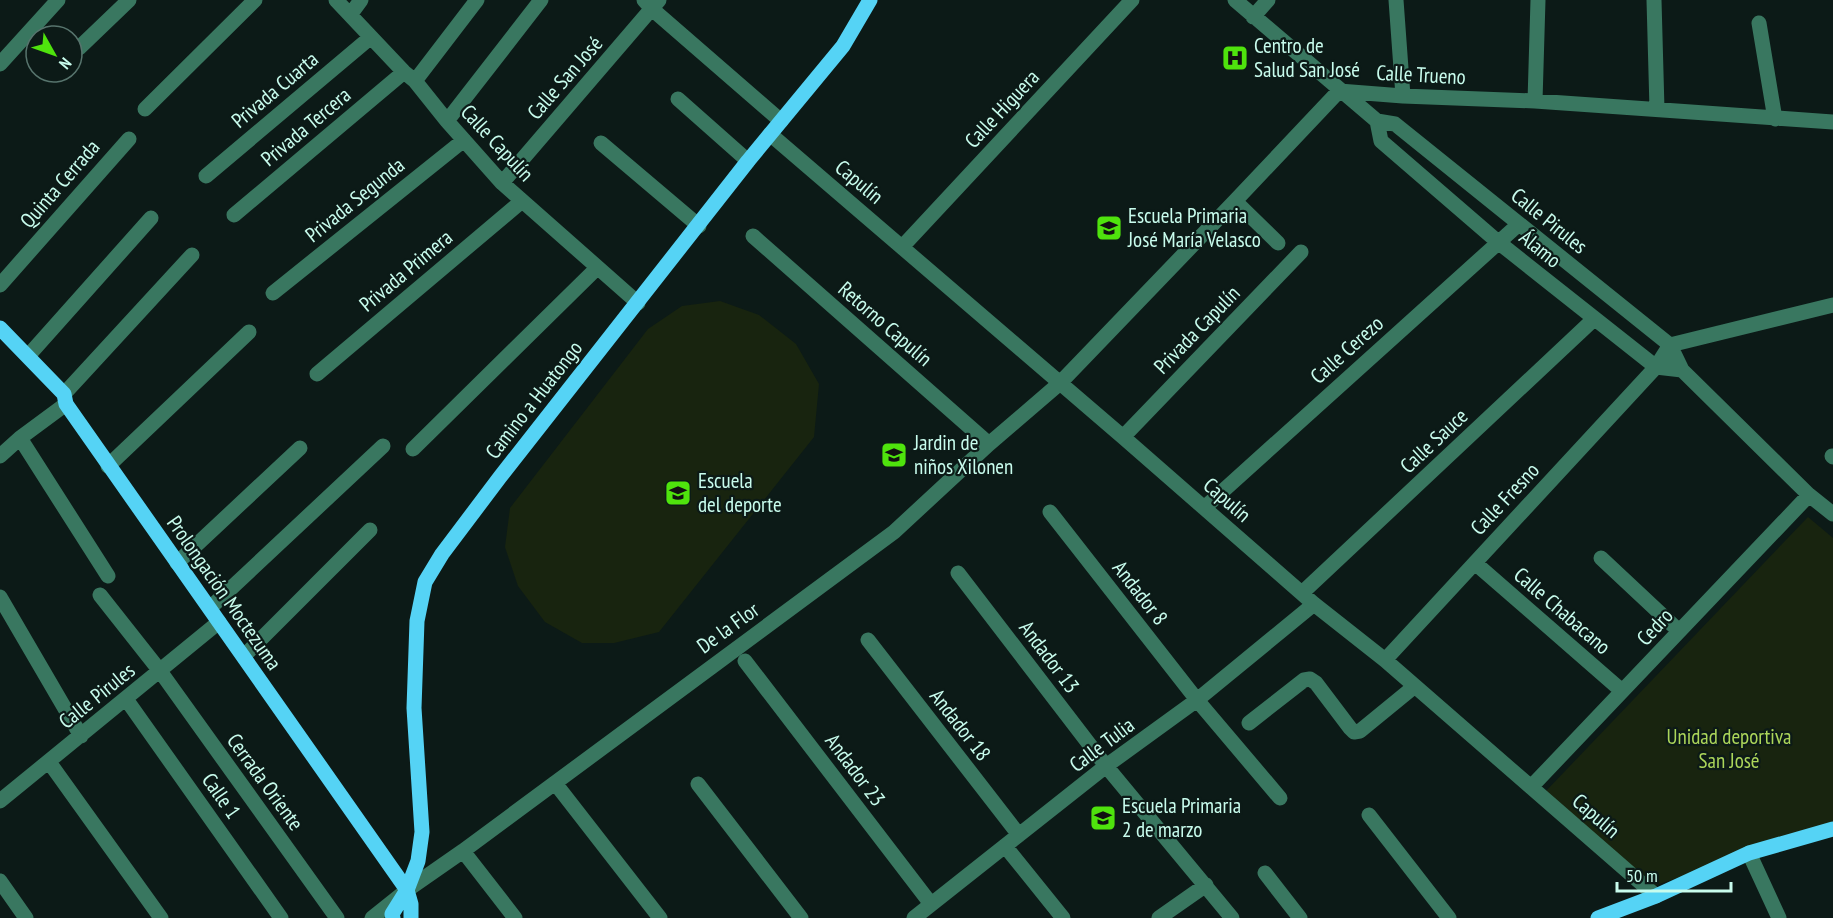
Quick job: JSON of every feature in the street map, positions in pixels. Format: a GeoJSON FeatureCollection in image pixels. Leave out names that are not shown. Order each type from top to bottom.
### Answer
{"type":"FeatureCollection","features":[{"type":"Feature","properties":{"kind":"main road","name":"Camino a Huatongo"},"geometry":{"type":"LineString","coordinates":[[407,890],[418,861],[422,832],[414,708],[417,621],[425,582],[442,554],[492,487],[748,161],[843,46],[870,0]]}},
{"type":"Feature","properties":{"kind":"main road","name":"Prolongación Moctezuma"},"geometry":{"type":"LineString","coordinates":[[0,328],[65,399],[108,466],[407,890],[411,904],[411,918]]}},
{"type":"Feature","properties":{"kind":"main road"},"geometry":{"type":"LineString","coordinates":[[1598,918],[1656,896],[1749,853],[1833,829]]}},
{"type":"Feature","properties":{"kind":"main road"},"geometry":{"type":"LineString","coordinates":[[393,918],[407,890]]}},
{"type":"Feature","properties":{"kind":"street"},"geometry":{"type":"LineString","coordinates":[[0,64],[58,0]]}},
{"type":"Feature","properties":{"kind":"street"},"geometry":{"type":"LineString","coordinates":[[84,43],[129,0]]}},
{"type":"Feature","properties":{"kind":"street"},"geometry":{"type":"LineString","coordinates":[[144,109],[255,0]]}},
{"type":"Feature","properties":{"kind":"street","name":"Calle Capulín"},"geometry":{"type":"LineString","coordinates":[[336,0],[410,76],[502,183],[638,303]]}},
{"type":"Feature","properties":{"kind":"street"},"geometry":{"type":"LineString","coordinates":[[350,15],[361,0]]}},
{"type":"Feature","properties":{"kind":"street","name":"Privada Tercera"},"geometry":{"type":"LineString","coordinates":[[234,215],[410,76],[477,0]]}},
{"type":"Feature","properties":{"kind":"street"},"geometry":{"type":"LineString","coordinates":[[447,121],[541,0]]}},
{"type":"Feature","properties":{"kind":"street","name":"Calle Higuera"},"geometry":{"type":"LineString","coordinates":[[902,247],[1132,0]]}},
{"type":"Feature","properties":{"kind":"street","name":"Álamo"},"geometry":{"type":"LineString","coordinates":[[1235,0],[1377,122],[1381,141],[1498,242],[1656,367]]}},
{"type":"Feature","properties":{"kind":"street"},"geometry":{"type":"LineString","coordinates":[[1253,17],[1268,0]]}},
{"type":"Feature","properties":{"kind":"street"},"geometry":{"type":"LineString","coordinates":[[1396,0],[1403,96]]}},
{"type":"Feature","properties":{"kind":"street"},"geometry":{"type":"LineString","coordinates":[[1535,101],[1538,0]]}},
{"type":"Feature","properties":{"kind":"street"},"geometry":{"type":"LineString","coordinates":[[1654,0],[1657,109]]}},
{"type":"Feature","properties":{"kind":"street"},"geometry":{"type":"LineString","coordinates":[[652,3],[781,121]]}},
{"type":"Feature","properties":{"kind":"street","name":"Calle San José"},"geometry":{"type":"LineString","coordinates":[[502,183],[652,3]]}},
{"type":"Feature","properties":{"kind":"street"},"geometry":{"type":"LineString","coordinates":[[1759,23],[1775,119]]}},
{"type":"Feature","properties":{"kind":"street","name":"Privada Cuarta"},"geometry":{"type":"LineString","coordinates":[[206,176],[371,37]]}},
{"type":"Feature","properties":{"kind":"street"},"geometry":{"type":"LineString","coordinates":[[1060,383],[1339,90]]}},
{"type":"Feature","properties":{"kind":"street","name":"Calle Trueno"},"geometry":{"type":"LineString","coordinates":[[1339,90],[1403,96],[1535,101],[1833,122]]}},
{"type":"Feature","properties":{"kind":"street"},"geometry":{"type":"LineString","coordinates":[[678,99],[748,161]]}},
{"type":"Feature","properties":{"kind":"street","name":"Calle Pirules"},"geometry":{"type":"LineString","coordinates":[[1377,122],[1395,124],[1671,345],[1682,370]]}},
{"type":"Feature","properties":{"kind":"street","name":"Capulín"},"geometry":{"type":"LineString","coordinates":[[770,134],[1314,604],[1385,660],[1656,896]]}},
{"type":"Feature","properties":{"kind":"street","name":"Quinta Cerrada"},"geometry":{"type":"LineString","coordinates":[[0,285],[129,139]]}},
{"type":"Feature","properties":{"kind":"street","name":"Privada Segunda"},"geometry":{"type":"LineString","coordinates":[[273,293],[464,140]]}},
{"type":"Feature","properties":{"kind":"street"},"geometry":{"type":"LineString","coordinates":[[601,142],[699,226]]}},
{"type":"Feature","properties":{"kind":"street","name":"Privada Primera"},"geometry":{"type":"LineString","coordinates":[[317,374],[522,201]]}},
{"type":"Feature","properties":{"kind":"street"},"geometry":{"type":"LineString","coordinates":[[1235,201],[1278,243]]}},
{"type":"Feature","properties":{"kind":"street"},"geometry":{"type":"LineString","coordinates":[[28,356],[151,218]]}},
{"type":"Feature","properties":{"kind":"street","name":"Calle Cerezo"},"geometry":{"type":"LineString","coordinates":[[1204,508],[1519,224]]}},
{"type":"Feature","properties":{"kind":"street","name":"Retorno Capulín"},"geometry":{"type":"LineString","coordinates":[[753,236],[989,444]]}},
{"type":"Feature","properties":{"kind":"street","name":"Privada Capulín"},"geometry":{"type":"LineString","coordinates":[[1123,437],[1301,252]]}},
{"type":"Feature","properties":{"kind":"street"},"geometry":{"type":"LineString","coordinates":[[108,576],[7,445],[65,399],[192,255]]}},
{"type":"Feature","properties":{"kind":"street"},"geometry":{"type":"LineString","coordinates":[[413,449],[597,268]]}},
{"type":"Feature","properties":{"kind":"street"},"geometry":{"type":"LineString","coordinates":[[1671,345],[1833,305]]}},
{"type":"Feature","properties":{"kind":"street","name":"Calle Sauce"},"geometry":{"type":"LineString","coordinates":[[1302,593],[1594,319]]}},
{"type":"Feature","properties":{"kind":"street"},"geometry":{"type":"LineString","coordinates":[[108,466],[249,332]]}},
{"type":"Feature","properties":{"kind":"street","name":"Calle Fresno"},"geometry":{"type":"LineString","coordinates":[[1385,660],[1656,367],[1671,345]]}},
{"type":"Feature","properties":{"kind":"street"},"geometry":{"type":"LineString","coordinates":[[1656,367],[1682,370],[1809,495],[1833,514]]}},
{"type":"Feature","properties":{"kind":"street","name":"De la Flor"},"geometry":{"type":"LineString","coordinates":[[372,918],[894,532],[989,444],[1060,383]]}},
{"type":"Feature","properties":{"kind":"street"},"geometry":{"type":"LineString","coordinates":[[210,608],[383,446]]}},
{"type":"Feature","properties":{"kind":"street"},"geometry":{"type":"LineString","coordinates":[[177,563],[300,448]]}},
{"type":"Feature","properties":{"kind":"street","name":"Cedro"},"geometry":{"type":"LineString","coordinates":[[1531,788],[1809,495]]}},
{"type":"Feature","properties":{"kind":"street","name":"Andador 8"},"geometry":{"type":"LineString","coordinates":[[1050,512],[1197,700],[1280,798]]}},
{"type":"Feature","properties":{"kind":"street"},"geometry":{"type":"LineString","coordinates":[[244,656],[370,530]]}},
{"type":"Feature","properties":{"kind":"street"},"geometry":{"type":"LineString","coordinates":[[1601,558],[1679,631]]}},
{"type":"Feature","properties":{"kind":"street","name":"Calle Chabacano"},"geometry":{"type":"LineString","coordinates":[[1475,563],[1622,691]]}},
{"type":"Feature","properties":{"kind":"street","name":"Andador 13"},"geometry":{"type":"LineString","coordinates":[[958,573],[1106,766],[1232,918]]}},
{"type":"Feature","properties":{"kind":"street","name":"Cerrada Oriente"},"geometry":{"type":"LineString","coordinates":[[100,595],[160,671],[337,918]]}},
{"type":"Feature","properties":{"kind":"street"},"geometry":{"type":"LineString","coordinates":[[0,597],[81,736]]}},
{"type":"Feature","properties":{"kind":"street","name":"Calle Tulia"},"geometry":{"type":"LineString","coordinates":[[914,918],[1106,766],[1197,700],[1314,604]]}},
{"type":"Feature","properties":{"kind":"street","name":"Calle Pirules"},"geometry":{"type":"LineString","coordinates":[[0,801],[219,622]]}},
{"type":"Feature","properties":{"kind":"street","name":"Andador 18"},"geometry":{"type":"LineString","coordinates":[[868,640],[1019,835]]}},
{"type":"Feature","properties":{"kind":"street","name":"Andador 23"},"geometry":{"type":"LineString","coordinates":[[745,661],[931,904]]}},
{"type":"Feature","properties":{"kind":"street"},"geometry":{"type":"LineString","coordinates":[[1249,723],[1304,680],[1310,679],[1316,683],[1350,728],[1354,732],[1360,731],[1415,686]]}},
{"type":"Feature","properties":{"kind":"street","name":"Calle 1"},"geometry":{"type":"LineString","coordinates":[[126,699],[281,918]]}},
{"type":"Feature","properties":{"kind":"street"},"geometry":{"type":"LineString","coordinates":[[49,762],[161,918]]}},
{"type":"Feature","properties":{"kind":"street"},"geometry":{"type":"LineString","coordinates":[[555,783],[660,918]]}},
{"type":"Feature","properties":{"kind":"street"},"geometry":{"type":"LineString","coordinates":[[698,784],[801,918]]}},
{"type":"Feature","properties":{"kind":"street"},"geometry":{"type":"LineString","coordinates":[[1369,815],[1449,918]]}},
{"type":"Feature","properties":{"kind":"street"},"geometry":{"type":"LineString","coordinates":[[1005,846],[1063,918]]}},
{"type":"Feature","properties":{"kind":"street"},"geometry":{"type":"LineString","coordinates":[[463,852],[515,918]]}},
{"type":"Feature","properties":{"kind":"street"},"geometry":{"type":"LineString","coordinates":[[1749,853],[1779,918]]}},
{"type":"Feature","properties":{"kind":"street"},"geometry":{"type":"LineString","coordinates":[[1264,873],[1300,918]]}},
{"type":"Feature","properties":{"kind":"street"},"geometry":{"type":"LineString","coordinates":[[0,881],[26,918]]}},
{"type":"Feature","properties":{"kind":"street"},"geometry":{"type":"LineString","coordinates":[[1159,918],[1206,885]]}},
{"type":"Feature","properties":{"kind":"green space"},"geometry":{"type":"Polygon","coordinates":[[[720,301],[759,315],[796,344],[819,384],[814,437],[659,632],[614,643],[582,643],[545,622],[518,586],[505,547],[510,508],[648,329],[682,306],[720,301]]]}},
{"type":"Feature","properties":{"kind":"green space","name":"Unidad deportiva San José"},"geometry":{"type":"Polygon","coordinates":[[[1808,517],[1833,538],[1833,824],[1651,887],[1546,791],[1808,517]]]}},
{"type":"Feature","properties":{"kind":"place","name":"Centro de Salud San José"},"geometry":{"type":"Point","coordinates":[1235,58]}},
{"type":"Feature","properties":{"kind":"place","name":"Escuela Primaria José María Velasco"},"geometry":{"type":"Point","coordinates":[1109,228]}},
{"type":"Feature","properties":{"kind":"place","name":"Jardin de niños Xilonen"},"geometry":{"type":"Point","coordinates":[894,455]}},
{"type":"Feature","properties":{"kind":"place","name":"Escuela del deporte"},"geometry":{"type":"Point","coordinates":[678,493]}},
{"type":"Feature","properties":{"kind":"place","name":"Escuela Primaria 2 de marzo"},"geometry":{"type":"Point","coordinates":[1103,818]}}]}
